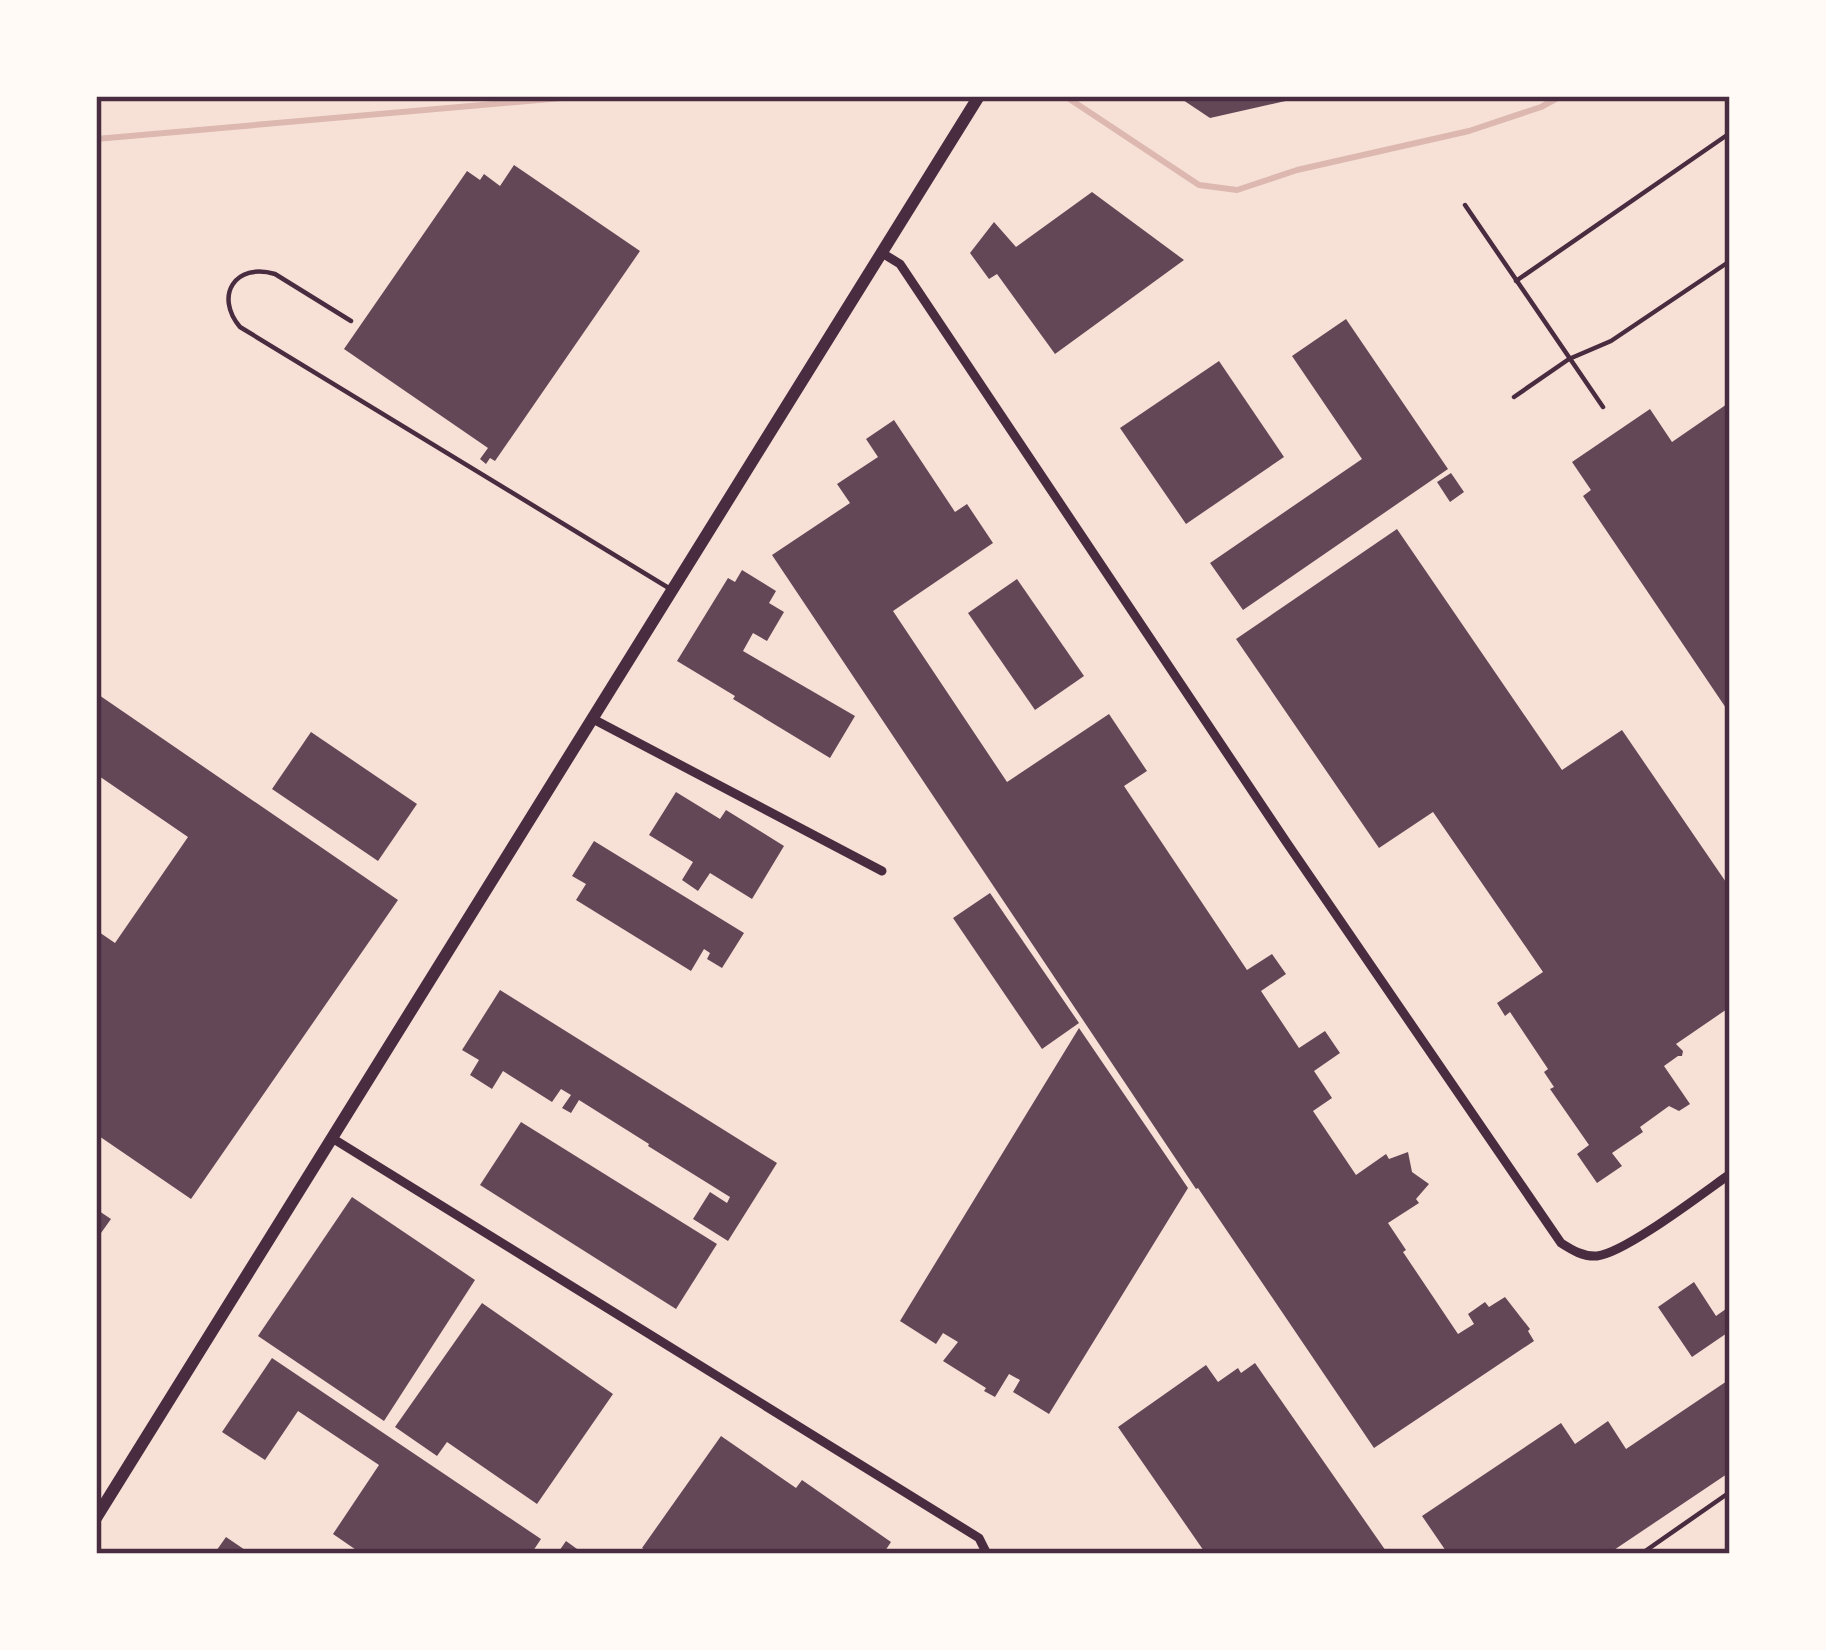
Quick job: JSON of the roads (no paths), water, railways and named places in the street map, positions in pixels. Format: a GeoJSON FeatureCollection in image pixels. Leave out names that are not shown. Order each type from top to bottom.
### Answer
{"type":"FeatureCollection","features":[{"type":"Feature","properties":{"kind":"street"},"geometry":{"type":"LineString","coordinates":[[96,1518],[979,96]]}},
{"type":"Feature","properties":{"kind":"street"},"geometry":{"type":"LineString","coordinates":[[882,253],[900,264],[1561,1243],[1578,1254],[1598,1256],[1623,1246],[1730,1174]]}},
{"type":"Feature","properties":{"kind":"street"},"geometry":{"type":"LineString","coordinates":[[593,719],[882,871]]}},
{"type":"Feature","properties":{"kind":"street"},"geometry":{"type":"LineString","coordinates":[[332,1138],[979,1538],[986,1551]]}},
{"type":"Feature","properties":{"kind":"lane"},"geometry":{"type":"LineString","coordinates":[[1516,281],[1730,134]]}},
{"type":"Feature","properties":{"kind":"lane"},"geometry":{"type":"LineString","coordinates":[[1465,205],[1603,407]]}},
{"type":"Feature","properties":{"kind":"lane"},"geometry":{"type":"LineString","coordinates":[[1514,397],[1569,359],[1611,341],[1730,261]]}},
{"type":"Feature","properties":{"kind":"lane"},"geometry":{"type":"LineString","coordinates":[[351,321],[264,270],[251,270],[231,286],[228,303],[240,327],[672,590]]}},
{"type":"Feature","properties":{"kind":"lane"},"geometry":{"type":"LineString","coordinates":[[1641,1554],[1730,1492]]}},
{"type":"Feature","properties":{"kind":"waterway"},"geometry":{"type":"LineString","coordinates":[[96,139],[585,96]]}},
{"type":"Feature","properties":{"kind":"waterway"},"geometry":{"type":"LineString","coordinates":[[1065,96],[1199,185],[1237,190],[1297,170],[1469,131],[1561,96]]}}]}
